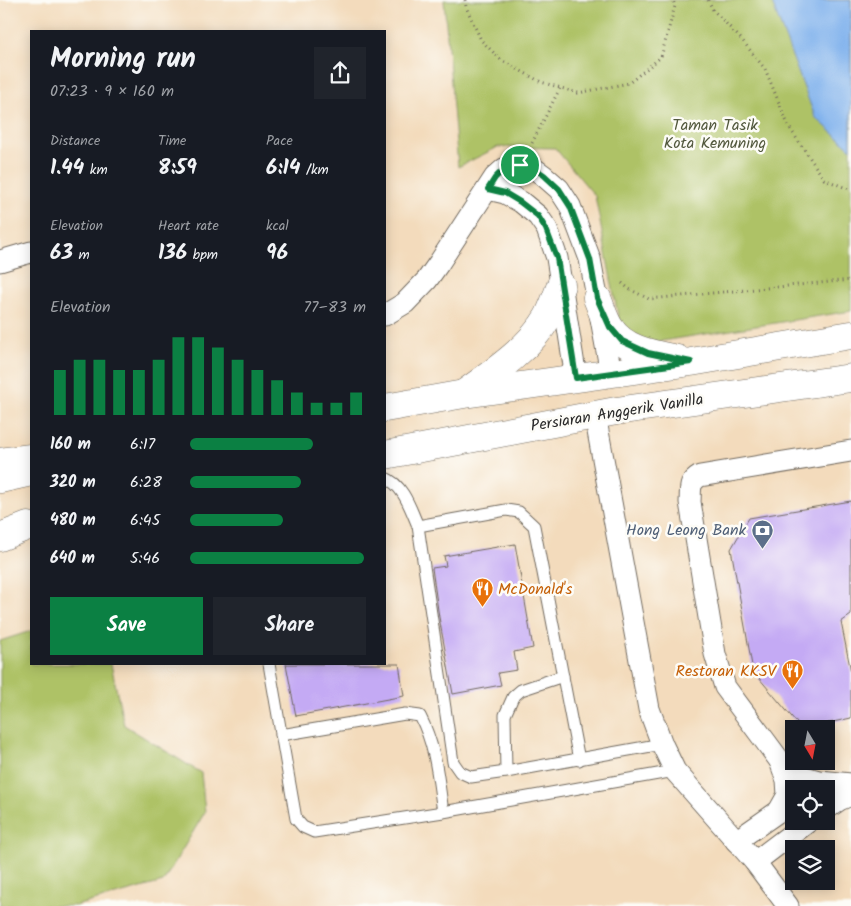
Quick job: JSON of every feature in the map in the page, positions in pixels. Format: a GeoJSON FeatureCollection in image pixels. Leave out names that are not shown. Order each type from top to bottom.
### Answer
{"type":"FeatureCollection","features":[{"type":"Feature","properties":{"kind":"main road"},"geometry":{"type":"LineString","coordinates":[[464,394],[505,363],[530,341],[547,318],[561,285]]}},
{"type":"Feature","properties":{"kind":"main road"},"geometry":{"type":"LineString","coordinates":[[597,298],[610,327],[622,341],[648,353],[691,362]]}},
{"type":"Feature","properties":{"kind":"main road"},"geometry":{"type":"LineString","coordinates":[[386,408],[464,394],[691,362],[851,335]]}},
{"type":"Feature","properties":{"kind":"main road","name":"Persiaran Anggerik Vanilla"},"geometry":{"type":"LineString","coordinates":[[386,455],[594,415],[851,378]]}},
{"type":"Feature","properties":{"kind":"main road"},"geometry":{"type":"LineString","coordinates":[[567,380],[567,383],[576,386],[583,392],[594,415]]}},
{"type":"Feature","properties":{"kind":"main road"},"geometry":{"type":"LineString","coordinates":[[0,462],[30,458]]}},
{"type":"Feature","properties":{"kind":"main road"},"geometry":{"type":"LineString","coordinates":[[0,479],[30,472]]}},
{"type":"Feature","properties":{"kind":"main road"},"geometry":{"type":"LineString","coordinates":[[0,532],[30,525]]}},
{"type":"Feature","properties":{"kind":"main road"},"geometry":{"type":"LineString","coordinates":[[0,537],[30,525]]}},
{"type":"Feature","properties":{"kind":"street"},"geometry":{"type":"LineString","coordinates":[[386,314],[405,303],[427,280],[495,178],[504,169],[520,165],[532,167],[559,189],[570,206],[590,259],[611,374]]}},
{"type":"Feature","properties":{"kind":"street"},"geometry":{"type":"LineString","coordinates":[[488,189],[505,193],[520,202],[538,216],[546,229],[557,258],[561,285],[567,380]]}},
{"type":"Feature","properties":{"kind":"street"},"geometry":{"type":"LineString","coordinates":[[0,261],[30,252]]}},
{"type":"Feature","properties":{"kind":"street"},"geometry":{"type":"LineString","coordinates":[[594,415],[649,709],[662,744],[675,771],[755,862],[788,906]]}},
{"type":"Feature","properties":{"kind":"street"},"geometry":{"type":"LineString","coordinates":[[851,451],[700,476],[693,480],[691,485],[690,502],[715,654],[725,687],[780,761],[798,775],[820,781],[851,784]]}},
{"type":"Feature","properties":{"kind":"street"},"geometry":{"type":"LineString","coordinates":[[736,841],[779,811],[788,795],[787,780],[780,761]]}},
{"type":"Feature","properties":{"kind":"street"},"geometry":{"type":"LineString","coordinates":[[835,803],[851,796]]}},
{"type":"Feature","properties":{"kind":"street"},"geometry":{"type":"LineString","coordinates":[[755,862],[797,830]]}},
{"type":"Feature","properties":{"kind":"lane"},"geometry":{"type":"LineString","coordinates":[[386,478],[391,480],[405,496],[418,526],[454,762],[460,772],[471,777],[579,760],[662,744]]}},
{"type":"Feature","properties":{"kind":"lane"},"geometry":{"type":"LineString","coordinates":[[418,526],[506,510],[519,512],[534,526],[579,760]]}},
{"type":"Feature","properties":{"kind":"lane"},"geometry":{"type":"LineString","coordinates":[[269,665],[296,819],[303,827],[314,832],[443,812],[675,771]]}},
{"type":"Feature","properties":{"kind":"lane"},"geometry":{"type":"LineString","coordinates":[[506,772],[505,715],[512,698],[521,690],[563,676]]}},
{"type":"Feature","properties":{"kind":"lane"},"geometry":{"type":"LineString","coordinates":[[281,735],[405,714],[420,716],[427,731],[435,758],[443,812]]}},
{"type":"Feature","properties":{"kind":"path"},"geometry":{"type":"LineString","coordinates":[[465,0],[466,7],[481,40],[501,60],[540,82],[578,93],[629,83],[661,57],[674,6],[673,0]]}},
{"type":"Feature","properties":{"kind":"path"},"geometry":{"type":"LineString","coordinates":[[708,0],[713,10],[742,40],[764,70],[789,127],[824,179],[851,190]]}},
{"type":"Feature","properties":{"kind":"path"},"geometry":{"type":"LineString","coordinates":[[520,165],[560,88]]}},
{"type":"Feature","properties":{"kind":"path"},"geometry":{"type":"LineString","coordinates":[[590,259],[630,289],[649,299],[851,280]]}},
{"type":"Feature","properties":{"kind":"green space","name":"Taman Tasik Kota Kemuning"},"geometry":{"type":"Polygon","coordinates":[[[444,0],[851,0],[851,311],[624,347],[595,196],[555,148],[498,147],[458,167],[444,0]]]}},
{"type":"Feature","properties":{"kind":"green space"},"geometry":{"type":"Polygon","coordinates":[[[30,631],[30,665],[111,665],[124,725],[201,773],[205,812],[163,882],[75,906],[0,906],[0,641],[30,631]]]}},
{"type":"Feature","properties":{"kind":"water"},"geometry":{"type":"Polygon","coordinates":[[[771,0],[851,0],[851,149],[815,117],[771,0]]]}},
{"type":"Feature","properties":{"kind":"building"},"geometry":{"type":"Polygon","coordinates":[[[851,501],[851,615],[841,622],[851,672],[851,718],[835,722],[835,720],[794,720],[753,671],[731,549],[749,518],[851,501]]]}},
{"type":"Feature","properties":{"kind":"building","name":"McDonald's"},"geometry":{"type":"Polygon","coordinates":[[[515,544],[533,648],[514,652],[517,670],[498,673],[501,685],[453,694],[432,568],[446,566],[444,556],[515,544]]]}},
{"type":"Feature","properties":{"kind":"building"},"geometry":{"type":"Polygon","coordinates":[[[399,664],[404,696],[296,716],[286,665],[399,664]]]}},
{"type":"Feature","properties":{"kind":"place","name":"Hong Leong Bank"},"geometry":{"type":"Point","coordinates":[762,549]}},
{"type":"Feature","properties":{"kind":"place","name":"McDonald's"},"geometry":{"type":"Point","coordinates":[482,608]}},
{"type":"Feature","properties":{"kind":"place","name":"Restoran KKSV"},"geometry":{"type":"Point","coordinates":[792,690]}},
{"type":"Feature","properties":{"kind":"route"},"geometry":{"type":"LineString","coordinates":[[520,165],[532,167],[544,175],[559,189],[570,206],[590,259],[597,298],[610,327],[622,341],[648,353],[691,362],[576,378],[557,258],[546,229],[538,216],[520,202],[505,193],[488,189],[504,169],[520,165]]}}]}
